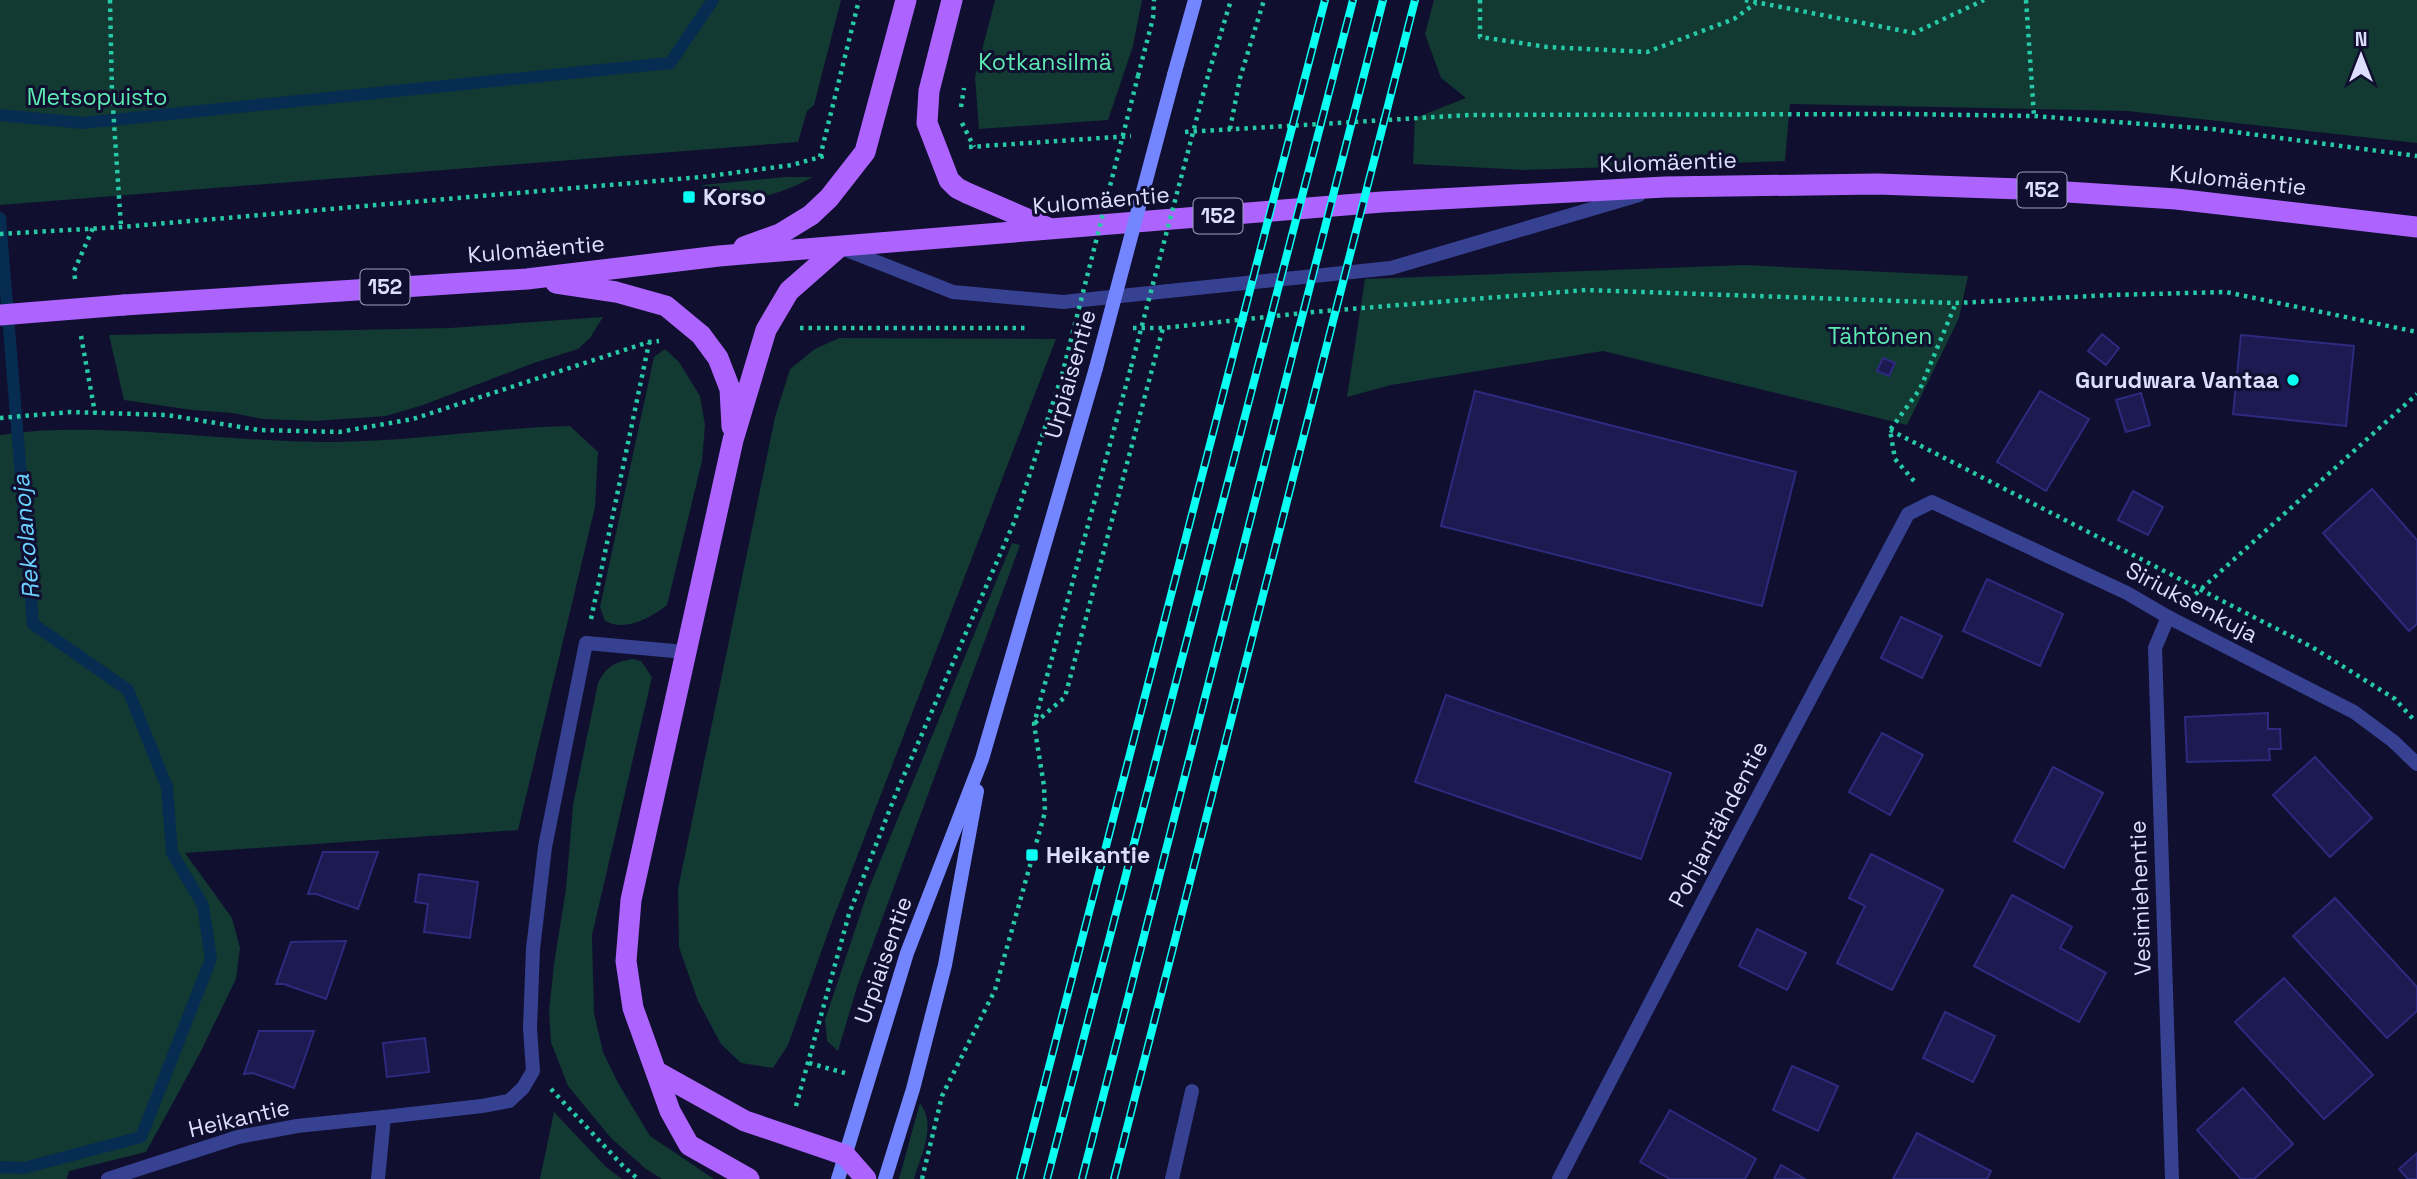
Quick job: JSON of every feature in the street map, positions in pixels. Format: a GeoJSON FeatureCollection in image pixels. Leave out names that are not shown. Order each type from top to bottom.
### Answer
{"type":"FeatureCollection","features":[{"type":"Feature","properties":{"kind":"main road"},"geometry":{"type":"LineString","coordinates":[[719,256],[780,234],[811,215],[829,198],[865,152],[906,0]]}},
{"type":"Feature","properties":{"kind":"main road"},"geometry":{"type":"LineString","coordinates":[[952,0],[929,91],[927,123],[949,180],[967,194],[1053,230]]}},
{"type":"Feature","properties":{"kind":"main road","name":"Urpiaisentie"},"geometry":{"type":"LineString","coordinates":[[838,1179],[907,953],[982,759],[1096,368],[1195,0]]}},
{"type":"Feature","properties":{"kind":"main road","name":"Kulomäentie"},"geometry":{"type":"LineString","coordinates":[[0,315],[124,304],[527,279],[719,256],[1394,202],[1665,187],[1877,184],[2021,189],[2176,199],[2417,227]]}},
{"type":"Feature","properties":{"kind":"main road"},"geometry":{"type":"LineString","coordinates":[[749,1179],[690,1145],[670,1111],[633,1007],[626,961],[631,900],[733,440],[766,330],[789,291],[839,247]]}},
{"type":"Feature","properties":{"kind":"main road"},"geometry":{"type":"LineString","coordinates":[[527,279],[616,292],[666,306],[701,335],[718,358],[730,389],[733,440]]}},
{"type":"Feature","properties":{"kind":"main road","name":"Urpiaisentie"},"geometry":{"type":"LineString","coordinates":[[885,1179],[913,1089],[945,965],[982,759]]}},
{"type":"Feature","properties":{"kind":"main road"},"geometry":{"type":"LineString","coordinates":[[657,1072],[745,1121],[845,1154],[866,1179]]}},
{"type":"Feature","properties":{"kind":"street"},"geometry":{"type":"LineString","coordinates":[[839,247],[953,292],[1063,302],[1391,268],[1665,187]]}},
{"type":"Feature","properties":{"kind":"street","name":"Siriuksenkuja"},"geometry":{"type":"LineString","coordinates":[[1931,502],[2127,593],[2168,617],[2354,712],[2393,741],[2417,764]]}},
{"type":"Feature","properties":{"kind":"street","name":"Pohjantähdentie"},"geometry":{"type":"LineString","coordinates":[[1559,1179],[1908,514],[1931,502]]}},
{"type":"Feature","properties":{"kind":"street","name":"Vesimiehentie"},"geometry":{"type":"LineString","coordinates":[[2168,617],[2155,648],[2172,1179]]}},
{"type":"Feature","properties":{"kind":"street"},"geometry":{"type":"LineString","coordinates":[[533,1071],[530,1028],[533,949],[545,847],[586,643],[685,653]]}},
{"type":"Feature","properties":{"kind":"street","name":"Heikantie"},"geometry":{"type":"LineString","coordinates":[[108,1179],[238,1137],[298,1126],[509,1101],[523,1088],[533,1071]]}},
{"type":"Feature","properties":{"kind":"street"},"geometry":{"type":"LineString","coordinates":[[1172,1179],[1192,1091]]}},
{"type":"Feature","properties":{"kind":"street"},"geometry":{"type":"LineString","coordinates":[[378,1179],[384,1117]]}},
{"type":"Feature","properties":{"kind":"path"},"geometry":{"type":"LineString","coordinates":[[110,0],[112,93],[121,228]]}},
{"type":"Feature","properties":{"kind":"path"},"geometry":{"type":"LineString","coordinates":[[0,234],[121,228],[702,177],[792,165],[820,157],[859,0]]}},
{"type":"Feature","properties":{"kind":"path"},"geometry":{"type":"LineString","coordinates":[[798,1099],[849,914],[895,796],[1015,520],[1062,375],[1153,18],[1154,0]]}},
{"type":"Feature","properties":{"kind":"path"},"geometry":{"type":"LineString","coordinates":[[922,1179],[942,1096],[995,990],[1045,812],[1044,786],[1034,724],[1209,72],[1231,0]]}},
{"type":"Feature","properties":{"kind":"path"},"geometry":{"type":"LineString","coordinates":[[1230,129],[1240,78],[1264,0]]}},
{"type":"Feature","properties":{"kind":"path"},"geometry":{"type":"LineString","coordinates":[[1480,0],[1480,37],[1547,47],[1647,52],[1734,19],[1756,3]]}},
{"type":"Feature","properties":{"kind":"path"},"geometry":{"type":"LineString","coordinates":[[1745,0],[1914,33],[1984,0]]}},
{"type":"Feature","properties":{"kind":"path"},"geometry":{"type":"LineString","coordinates":[[2026,0],[2034,116]]}},
{"type":"Feature","properties":{"kind":"path"},"geometry":{"type":"LineString","coordinates":[[965,77],[960,118],[974,147],[1136,136]]}},
{"type":"Feature","properties":{"kind":"path"},"geometry":{"type":"LineString","coordinates":[[1176,133],[1470,114],[2034,116],[2212,129],[2417,156]]}},
{"type":"Feature","properties":{"kind":"path"},"geometry":{"type":"LineString","coordinates":[[1122,328],[1163,328],[1313,312],[1586,290],[1956,303],[2226,292],[2417,332]]}},
{"type":"Feature","properties":{"kind":"path"},"geometry":{"type":"LineString","coordinates":[[1931,502],[1895,459],[1890,430],[1920,389],[1956,303]]}},
{"type":"Feature","properties":{"kind":"path"},"geometry":{"type":"LineString","coordinates":[[797,328],[1027,328]]}},
{"type":"Feature","properties":{"kind":"path"},"geometry":{"type":"LineString","coordinates":[[1068,328],[1082,328]]}},
{"type":"Feature","properties":{"kind":"path"},"geometry":{"type":"LineString","coordinates":[[1034,724],[1065,697],[1163,328]]}},
{"type":"Feature","properties":{"kind":"path"},"geometry":{"type":"LineString","coordinates":[[0,418],[71,412],[167,415],[259,430],[339,432],[413,419],[649,342],[586,643]]}},
{"type":"Feature","properties":{"kind":"path"},"geometry":{"type":"LineString","coordinates":[[2168,617],[2203,589],[2417,394]]}},
{"type":"Feature","properties":{"kind":"path"},"geometry":{"type":"LineString","coordinates":[[1890,430],[2312,647],[2395,699],[2417,723]]}},
{"type":"Feature","properties":{"kind":"path"},"geometry":{"type":"LineString","coordinates":[[533,1071],[638,1179]]}},
{"type":"Feature","properties":{"kind":"green space","name":"Metsopuisto"},"geometry":{"type":"Polygon","coordinates":[[[0,0],[841,0],[814,105],[807,111],[798,142],[0,205],[0,0]]]}},
{"type":"Feature","properties":{"kind":"green space","name":"Kotkansilmä"},"geometry":{"type":"Polygon","coordinates":[[[995,0],[1142,0],[1133,46],[1108,120],[979,129],[975,77],[995,0]]]}},
{"type":"Feature","properties":{"kind":"green space"},"geometry":{"type":"Polygon","coordinates":[[[1434,0],[2417,0],[2417,143],[2127,111],[1790,104],[1785,161],[1525,170],[1413,164],[1415,118],[1466,98],[1441,78],[1425,34],[1434,0]]]}},
{"type":"Feature","properties":{"kind":"green space"},"geometry":{"type":"Polygon","coordinates":[[[813,177],[786,190],[760,197],[704,205],[702,185],[813,177]]]}},
{"type":"Feature","properties":{"kind":"green space","name":"Tähtönen"},"geometry":{"type":"Polygon","coordinates":[[[1745,265],[1968,276],[1959,318],[1907,425],[1603,351],[1391,385],[1347,397],[1365,279],[1745,265]]]}},
{"type":"Feature","properties":{"kind":"green space"},"geometry":{"type":"Polygon","coordinates":[[[603,317],[590,338],[578,349],[423,405],[386,416],[315,421],[263,419],[124,400],[109,335],[450,328],[603,317]]]}},
{"type":"Feature","properties":{"kind":"green space"},"geometry":{"type":"Polygon","coordinates":[[[839,338],[1056,339],[830,927],[788,1045],[773,1068],[741,1063],[721,1044],[698,1001],[679,947],[678,889],[775,417],[790,369],[815,349],[839,338]]]}},
{"type":"Feature","properties":{"kind":"green space"},"geometry":{"type":"Polygon","coordinates":[[[665,349],[679,362],[700,396],[705,425],[702,461],[667,605],[638,622],[613,624],[605,621],[600,607],[654,357],[665,349]]]}},
{"type":"Feature","properties":{"kind":"green space"},"geometry":{"type":"Polygon","coordinates":[[[570,426],[598,452],[595,507],[518,830],[185,853],[232,918],[240,948],[236,979],[200,1053],[146,1152],[69,1171],[67,1179],[0,1179],[0,435],[44,430],[92,430],[330,442],[570,426]]]}},
{"type":"Feature","properties":{"kind":"green space"},"geometry":{"type":"Polygon","coordinates":[[[1012,543],[1020,545],[857,987],[838,1051],[827,1041],[825,1020],[869,888],[1012,543]]]}},
{"type":"Feature","properties":{"kind":"green space"},"geometry":{"type":"Polygon","coordinates":[[[633,659],[641,661],[652,677],[592,935],[594,1013],[603,1052],[650,1136],[714,1179],[662,1179],[646,1169],[611,1138],[568,1086],[551,1042],[549,1011],[566,889],[573,805],[598,683],[612,666],[633,659]]]}},
{"type":"Feature","properties":{"kind":"green space"},"geometry":{"type":"Polygon","coordinates":[[[920,1103],[927,1121],[926,1140],[914,1179],[899,1179],[920,1103]]]}},
{"type":"Feature","properties":{"kind":"green space"},"geometry":{"type":"Polygon","coordinates":[[[554,1112],[606,1167],[622,1179],[540,1179],[554,1112]]]}},
{"type":"Feature","properties":{"kind":"building"},"geometry":{"type":"Polygon","coordinates":[[[2102,334],[2119,348],[2106,365],[2088,351],[2102,334]]]}},
{"type":"Feature","properties":{"kind":"building","name":"Gurudwara Vantaa"},"geometry":{"type":"Polygon","coordinates":[[[2241,335],[2354,346],[2346,426],[2233,414],[2241,335]]]}},
{"type":"Feature","properties":{"kind":"building"},"geometry":{"type":"Polygon","coordinates":[[[1883,358],[1895,363],[1889,376],[1877,371],[1883,358]]]}},
{"type":"Feature","properties":{"kind":"building"},"geometry":{"type":"Polygon","coordinates":[[[1475,391],[1796,472],[1762,606],[1441,526],[1475,391]]]}},
{"type":"Feature","properties":{"kind":"building"},"geometry":{"type":"Polygon","coordinates":[[[2040,391],[2089,419],[2046,491],[1997,462],[2040,391]]]}},
{"type":"Feature","properties":{"kind":"building"},"geometry":{"type":"Polygon","coordinates":[[[2141,393],[2150,425],[2126,432],[2116,400],[2141,393]]]}},
{"type":"Feature","properties":{"kind":"building"},"geometry":{"type":"Polygon","coordinates":[[[2372,489],[2417,540],[2417,624],[2409,631],[2323,533],[2372,489]]]}},
{"type":"Feature","properties":{"kind":"building"},"geometry":{"type":"Polygon","coordinates":[[[2133,491],[2163,507],[2148,535],[2118,520],[2133,491]]]}},
{"type":"Feature","properties":{"kind":"building"},"geometry":{"type":"Polygon","coordinates":[[[1987,579],[2063,614],[2040,666],[1963,631],[1987,579]]]}},
{"type":"Feature","properties":{"kind":"building"},"geometry":{"type":"Polygon","coordinates":[[[1901,617],[1942,636],[1922,678],[1881,658],[1901,617]]]}},
{"type":"Feature","properties":{"kind":"building"},"geometry":{"type":"Polygon","coordinates":[[[1446,695],[1671,773],[1641,859],[1415,782],[1446,695]]]}},
{"type":"Feature","properties":{"kind":"building"},"geometry":{"type":"Polygon","coordinates":[[[2268,713],[2268,729],[2280,729],[2281,749],[2269,749],[2270,760],[2187,762],[2185,717],[2268,713]]]}},
{"type":"Feature","properties":{"kind":"building"},"geometry":{"type":"Polygon","coordinates":[[[1882,733],[1923,755],[1890,815],[1849,792],[1882,733]]]}},
{"type":"Feature","properties":{"kind":"building"},"geometry":{"type":"Polygon","coordinates":[[[2315,757],[2372,818],[2330,857],[2273,795],[2315,757]]]}},
{"type":"Feature","properties":{"kind":"building"},"geometry":{"type":"Polygon","coordinates":[[[2053,767],[2103,793],[2064,868],[2014,841],[2053,767]]]}},
{"type":"Feature","properties":{"kind":"building"},"geometry":{"type":"Polygon","coordinates":[[[323,852],[378,852],[358,909],[316,894],[308,894],[323,852]]]}},
{"type":"Feature","properties":{"kind":"building"},"geometry":{"type":"Polygon","coordinates":[[[1871,854],[1943,890],[1892,990],[1837,963],[1865,906],[1849,898],[1871,854]]]}},
{"type":"Feature","properties":{"kind":"building"},"geometry":{"type":"Polygon","coordinates":[[[419,874],[478,882],[470,938],[424,932],[428,904],[415,902],[419,874]]]}},
{"type":"Feature","properties":{"kind":"building"},"geometry":{"type":"Polygon","coordinates":[[[2012,895],[2072,927],[2060,948],[2106,973],[2079,1022],[1974,966],[2012,895]]]}},
{"type":"Feature","properties":{"kind":"building"},"geometry":{"type":"Polygon","coordinates":[[[2335,898],[2417,987],[2417,1011],[2387,1038],[2293,936],[2335,898]]]}},
{"type":"Feature","properties":{"kind":"building"},"geometry":{"type":"Polygon","coordinates":[[[1757,929],[1806,953],[1787,990],[1739,966],[1757,929]]]}},
{"type":"Feature","properties":{"kind":"building"},"geometry":{"type":"Polygon","coordinates":[[[346,941],[326,999],[284,984],[276,984],[291,942],[346,941]]]}},
{"type":"Feature","properties":{"kind":"building"},"geometry":{"type":"Polygon","coordinates":[[[2284,978],[2373,1075],[2324,1119],[2235,1022],[2284,978]]]}},
{"type":"Feature","properties":{"kind":"building"},"geometry":{"type":"Polygon","coordinates":[[[1945,1012],[1995,1036],[1973,1082],[1923,1058],[1945,1012]]]}},
{"type":"Feature","properties":{"kind":"building"},"geometry":{"type":"Polygon","coordinates":[[[259,1031],[314,1031],[294,1088],[253,1073],[244,1074],[259,1031]]]}},
{"type":"Feature","properties":{"kind":"building"},"geometry":{"type":"Polygon","coordinates":[[[425,1038],[429,1072],[387,1077],[383,1043],[425,1038]]]}},
{"type":"Feature","properties":{"kind":"building"},"geometry":{"type":"Polygon","coordinates":[[[1792,1066],[1838,1086],[1818,1131],[1773,1110],[1792,1066]]]}},
{"type":"Feature","properties":{"kind":"building"},"geometry":{"type":"Polygon","coordinates":[[[2243,1088],[2293,1144],[2254,1179],[2241,1179],[2197,1130],[2243,1088]]]}},
{"type":"Feature","properties":{"kind":"building"},"geometry":{"type":"Polygon","coordinates":[[[1670,1110],[1756,1159],[1745,1179],[1670,1179],[1640,1162],[1670,1110]]]}},
{"type":"Feature","properties":{"kind":"building"},"geometry":{"type":"Polygon","coordinates":[[[1917,1133],[1991,1171],[1987,1179],[1893,1179],[1917,1133]]]}},
{"type":"Feature","properties":{"kind":"building"},"geometry":{"type":"Polygon","coordinates":[[[2417,1153],[2417,1179],[2408,1179],[2399,1169],[2417,1153]]]}},
{"type":"Feature","properties":{"kind":"building"},"geometry":{"type":"Polygon","coordinates":[[[1781,1165],[1805,1179],[1774,1179],[1781,1165]]]}},
{"type":"Feature","properties":{"kind":"waterway"},"geometry":{"type":"LineString","coordinates":[[0,115],[83,123],[670,63],[713,0]]}},
{"type":"Feature","properties":{"kind":"waterway","name":"Rekolanoja"},"geometry":{"type":"LineString","coordinates":[[0,218],[33,624],[128,690],[167,787],[172,853],[203,905],[211,959],[141,1137],[24,1168],[0,1167]]}},
{"type":"Feature","properties":{"kind":"railway"},"geometry":{"type":"LineString","coordinates":[[1020,1179],[1325,0]]}},
{"type":"Feature","properties":{"kind":"railway"},"geometry":{"type":"LineString","coordinates":[[1047,1179],[1353,0]]}},
{"type":"Feature","properties":{"kind":"railway"},"geometry":{"type":"LineString","coordinates":[[1082,1179],[1383,0]]}},
{"type":"Feature","properties":{"kind":"railway"},"geometry":{"type":"LineString","coordinates":[[1114,1179],[1415,0]]}},
{"type":"Feature","properties":{"kind":"place","name":"Korso"},"geometry":{"type":"Point","coordinates":[689,197]}},
{"type":"Feature","properties":{"kind":"place","name":"Gurudwara Vantaa"},"geometry":{"type":"Point","coordinates":[2293,380]}},
{"type":"Feature","properties":{"kind":"place","name":"Heikantie"},"geometry":{"type":"Point","coordinates":[1032,855]}}]}
